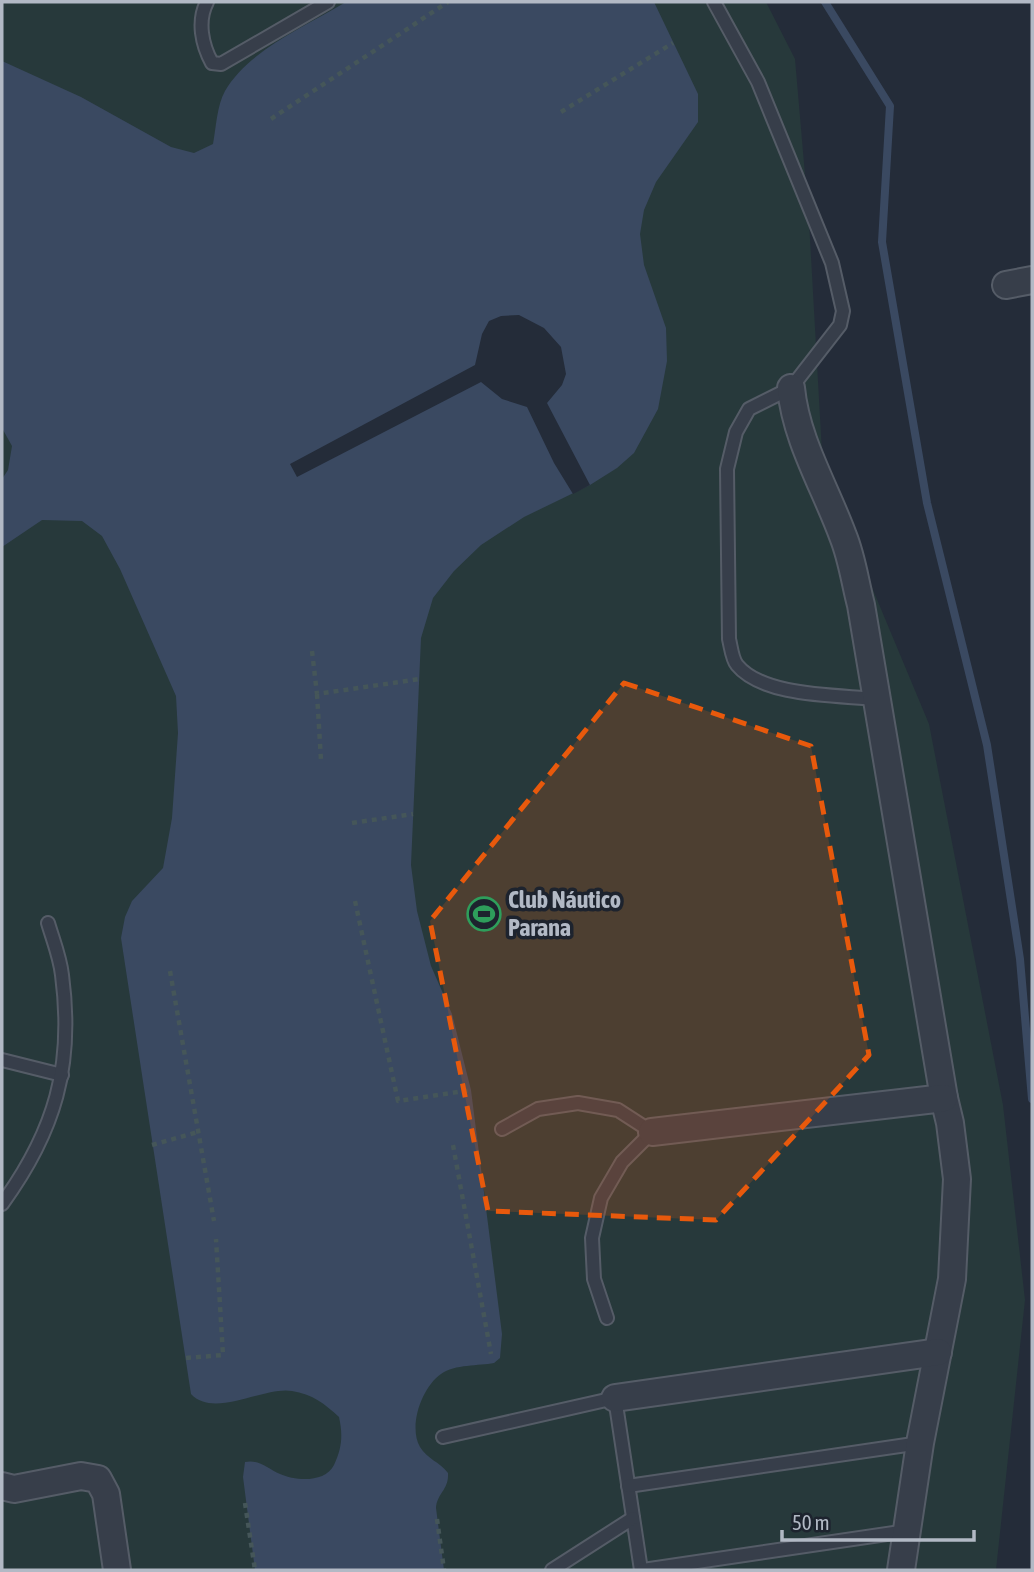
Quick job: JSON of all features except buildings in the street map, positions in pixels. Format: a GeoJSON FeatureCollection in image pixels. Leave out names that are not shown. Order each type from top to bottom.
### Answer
{"type":"FeatureCollection","features":[{"type":"Feature","properties":{"kind":"street"},"geometry":{"type":"LineString","coordinates":[[1006,285],[1032,280]]}},
{"type":"Feature","properties":{"kind":"street"},"geometry":{"type":"LineString","coordinates":[[791,388],[793,411],[844,538],[861,605],[950,1123],[957,1179],[952,1279],[920,1443],[901,1570]]}},
{"type":"Feature","properties":{"kind":"street"},"geometry":{"type":"LineString","coordinates":[[652,1132],[944,1098]]}},
{"type":"Feature","properties":{"kind":"street"},"geometry":{"type":"LineString","coordinates":[[615,1398],[938,1352]]}},
{"type":"Feature","properties":{"kind":"street"},"geometry":{"type":"LineString","coordinates":[[2,1486],[14,1489],[81,1476],[98,1479],[106,1494],[117,1570]]}},
{"type":"Feature","properties":{"kind":"lane"},"geometry":{"type":"LineString","coordinates":[[207,2],[201,27],[205,50],[212,63],[221,64],[328,2]]}},
{"type":"Feature","properties":{"kind":"lane"},"geometry":{"type":"LineString","coordinates":[[713,2],[758,82],[832,263],[843,312],[840,325],[791,388],[749,409],[736,432],[727,469],[729,639],[736,663],[755,681],[776,688],[876,699]]}},
{"type":"Feature","properties":{"kind":"lane"},"geometry":{"type":"LineString","coordinates":[[2,1205],[26,1170],[48,1124],[62,1075],[66,1024],[62,972],[48,923]]}},
{"type":"Feature","properties":{"kind":"lane"},"geometry":{"type":"LineString","coordinates":[[2,1060],[62,1075]]}},
{"type":"Feature","properties":{"kind":"lane"},"geometry":{"type":"LineString","coordinates":[[502,1129],[538,1109],[578,1102],[618,1111],[652,1132],[622,1162],[601,1198],[592,1238],[594,1279],[607,1318]]}},
{"type":"Feature","properties":{"kind":"lane"},"geometry":{"type":"LineString","coordinates":[[443,1437],[615,1398],[642,1570],[907,1531]]}},
{"type":"Feature","properties":{"kind":"lane"},"geometry":{"type":"LineString","coordinates":[[628,1486],[920,1443]]}},
{"type":"Feature","properties":{"kind":"lane"},"geometry":{"type":"LineString","coordinates":[[552,1570],[633,1518]]}},
{"type":"Feature","properties":{"kind":"path"},"geometry":{"type":"LineString","coordinates":[[271,119],[448,2]]}},
{"type":"Feature","properties":{"kind":"path"},"geometry":{"type":"LineString","coordinates":[[561,112],[673,44]]}},
{"type":"Feature","properties":{"kind":"path"},"geometry":{"type":"LineString","coordinates":[[312,651],[321,760]]}},
{"type":"Feature","properties":{"kind":"path"},"geometry":{"type":"LineString","coordinates":[[317,694],[420,679]]}},
{"type":"Feature","properties":{"kind":"path"},"geometry":{"type":"LineString","coordinates":[[352,822],[413,814]]}},
{"type":"Feature","properties":{"kind":"path"},"geometry":{"type":"LineString","coordinates":[[355,901],[398,1101],[471,1090]]}},
{"type":"Feature","properties":{"kind":"path"},"geometry":{"type":"LineString","coordinates":[[170,971],[214,1221]]}},
{"type":"Feature","properties":{"kind":"path"},"geometry":{"type":"LineString","coordinates":[[152,1145],[198,1132]]}},
{"type":"Feature","properties":{"kind":"path"},"geometry":{"type":"LineString","coordinates":[[453,1145],[491,1354]]}},
{"type":"Feature","properties":{"kind":"path"},"geometry":{"type":"LineString","coordinates":[[186,1358],[223,1355],[215,1239]]}},
{"type":"Feature","properties":{"kind":"path"},"geometry":{"type":"LineString","coordinates":[[245,1503],[255,1570]]}},
{"type":"Feature","properties":{"kind":"path"},"geometry":{"type":"LineString","coordinates":[[437,1519],[444,1570]]}},
{"type":"Feature","properties":{"kind":"highlighted area"},"geometry":{"type":"Polygon","coordinates":[[[624,683],[811,746],[869,1055],[716,1220],[488,1211],[430,921],[624,683]]]}},
{"type":"Feature","properties":{"kind":"shaded area","name":"Club Náutico Parana"},"geometry":{"type":"Polygon","coordinates":[[[2,2],[766,2],[795,59],[809,221],[823,470],[929,724],[1003,1105],[1025,1300],[996,1570],[2,1570],[2,2]]]}},
{"type":"Feature","properties":{"kind":"water"},"geometry":{"type":"Polygon","coordinates":[[[346,2],[654,2],[698,94],[698,122],[656,182],[644,210],[640,234],[644,265],[666,328],[667,361],[658,409],[634,453],[617,468],[590,485],[524,517],[481,545],[454,571],[433,598],[421,638],[411,865],[417,911],[431,966],[452,1014],[471,1090],[502,1334],[500,1358],[494,1363],[460,1367],[441,1374],[428,1388],[416,1418],[420,1447],[448,1473],[447,1484],[436,1508],[444,1570],[255,1570],[243,1477],[245,1462],[259,1463],[294,1478],[317,1478],[330,1471],[334,1465],[340,1447],[341,1430],[339,1417],[334,1412],[318,1400],[299,1392],[281,1391],[226,1403],[201,1401],[191,1394],[121,938],[125,917],[132,901],[163,868],[172,818],[178,733],[176,696],[120,569],[102,536],[82,521],[42,520],[2,547],[2,479],[8,470],[12,446],[2,428],[2,61],[81,97],[171,147],[194,153],[213,144],[222,97],[235,76],[248,63],[280,40],[346,2]]]}},
{"type":"Feature","properties":{"kind":"pier"},"geometry":{"type":"Polygon","coordinates":[[[519,315],[544,328],[561,347],[566,374],[562,385],[547,403],[590,485],[573,494],[554,463],[527,407],[502,399],[481,382],[297,477],[290,464],[475,365],[482,334],[489,321],[501,316],[519,315]]]}},
{"type":"Feature","properties":{"kind":"waterway"},"geometry":{"type":"LineString","coordinates":[[825,2],[890,106],[882,242],[927,503],[987,745],[1020,959],[1032,1099]]}},
{"type":"Feature","properties":{"kind":"place","name":"Club Náutico Parana"},"geometry":{"type":"Point","coordinates":[484,914]}}]}
